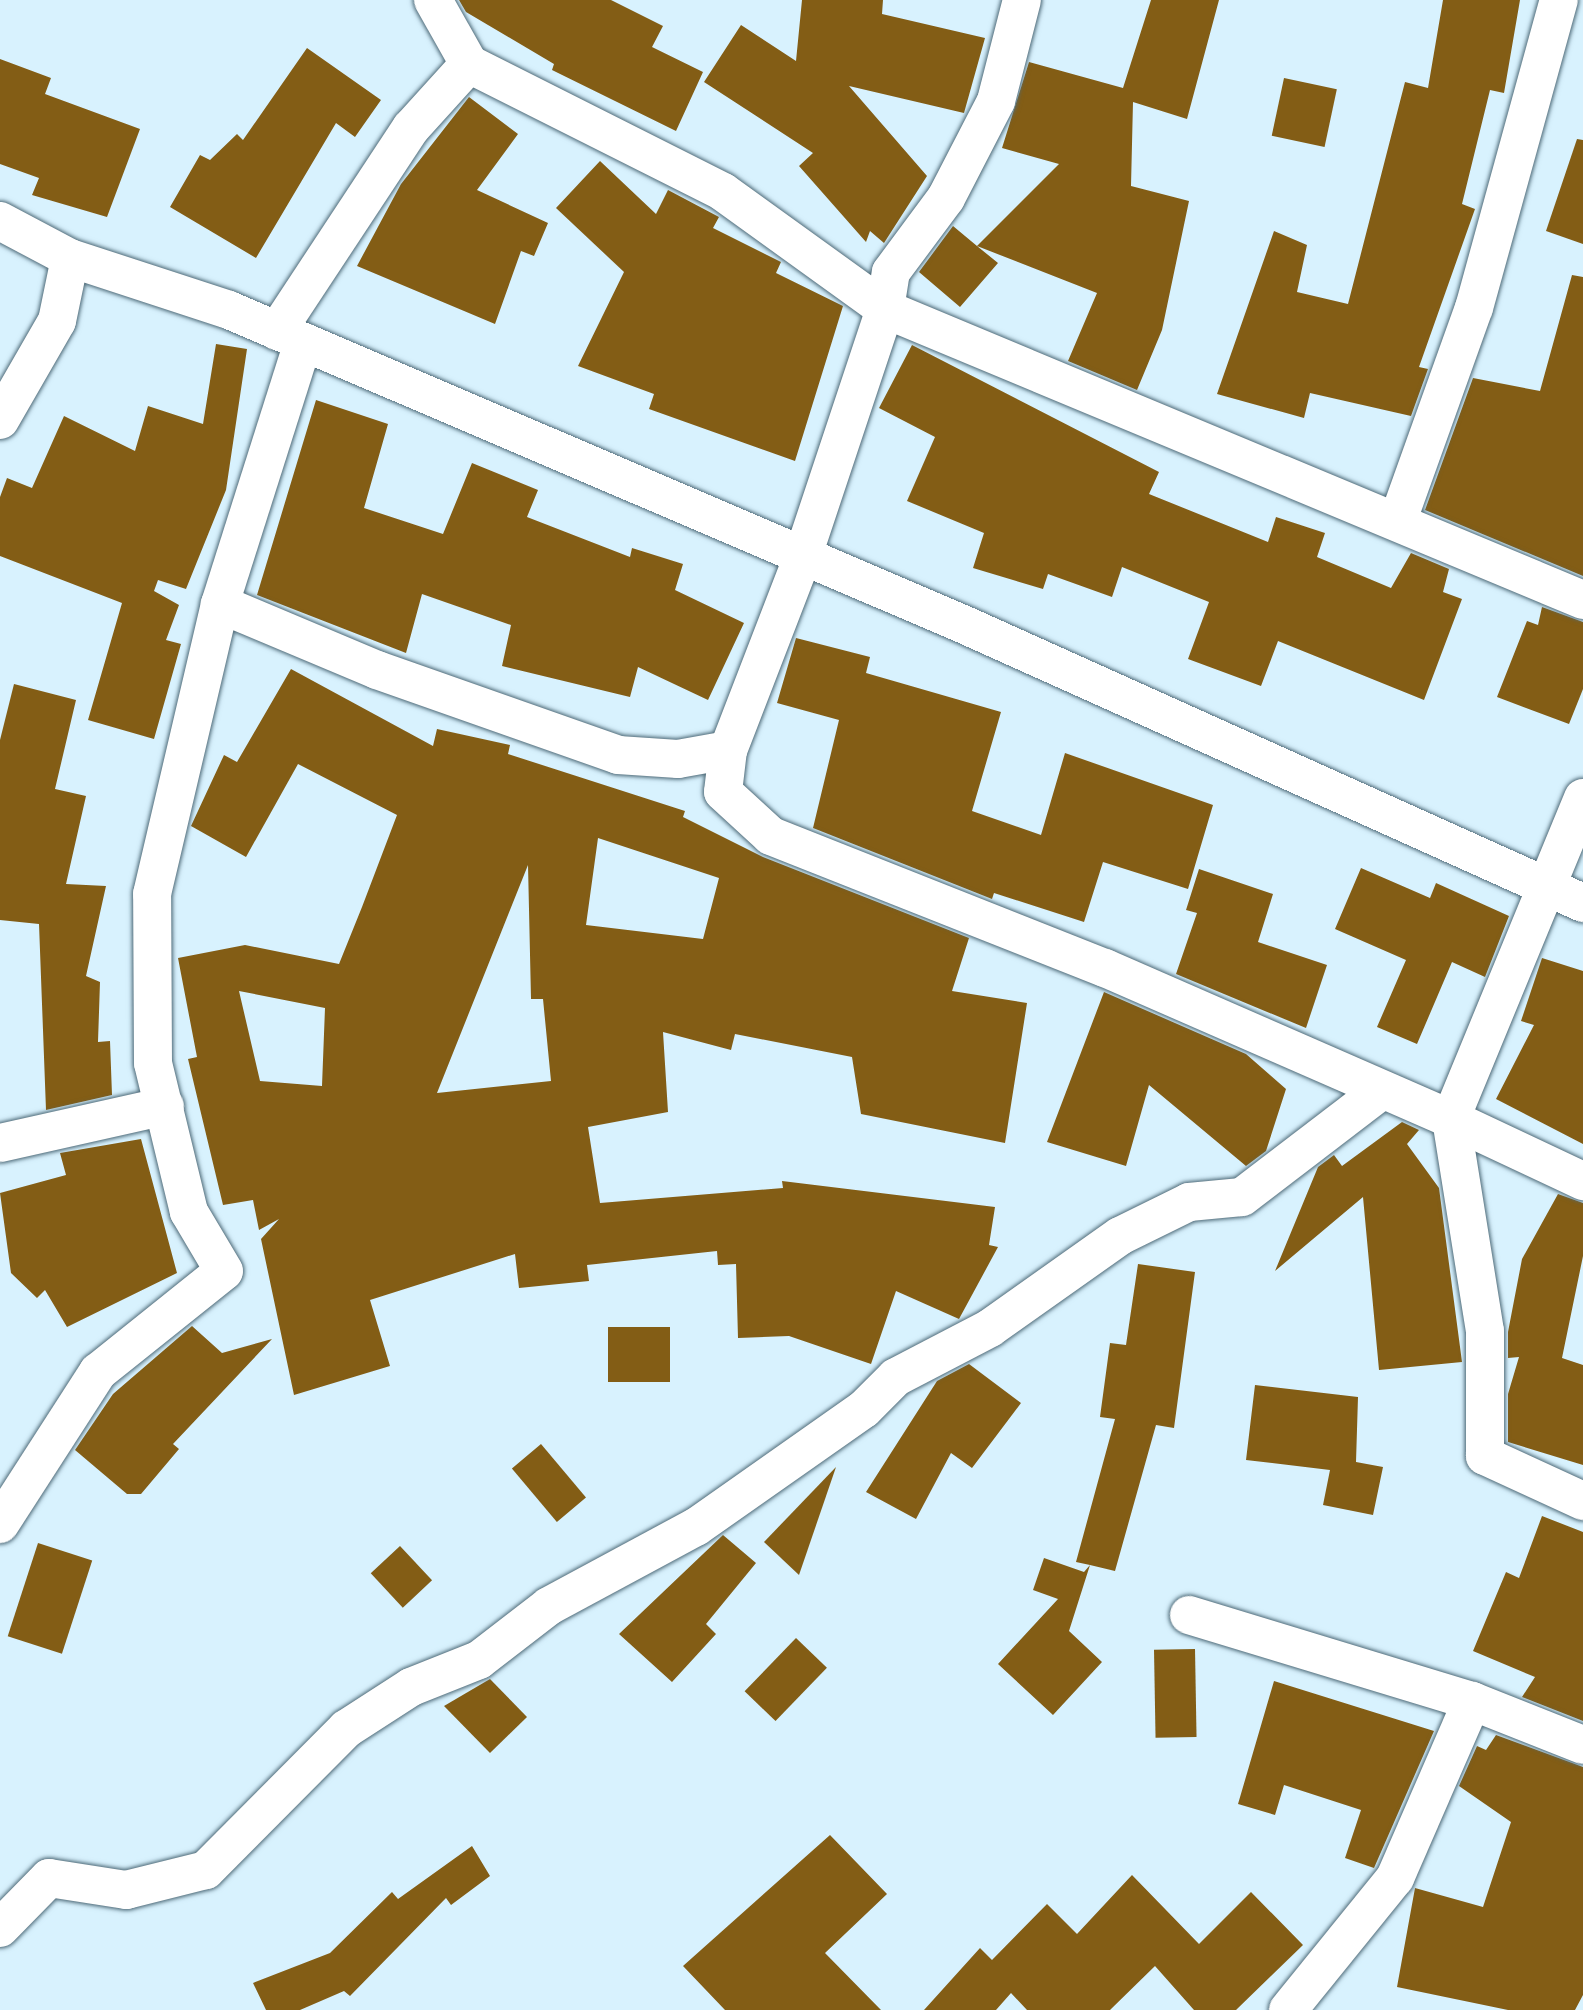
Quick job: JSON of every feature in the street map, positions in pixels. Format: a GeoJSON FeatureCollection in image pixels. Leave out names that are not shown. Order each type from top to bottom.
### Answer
{"type":"FeatureCollection","features":[{"type":"Feature","properties":{"kind":"street"},"geometry":{"type":"LineString","coordinates":[[433,0],[469,64],[722,192],[885,310],[1399,517],[1583,600]]}},
{"type":"Feature","properties":{"kind":"street"},"geometry":{"type":"LineString","coordinates":[[1022,0],[996,101],[946,198],[891,272],[885,310],[804,556],[728,750],[723,792],[771,836],[1106,968],[1378,1093],[1451,1118],[1583,1180]]}},
{"type":"Feature","properties":{"kind":"street"},"geometry":{"type":"LineString","coordinates":[[1399,517],[1474,308],[1559,0]]}},
{"type":"Feature","properties":{"kind":"street"},"geometry":{"type":"LineString","coordinates":[[0,1524],[98,1372],[224,1271],[189,1212],[153,1064],[152,894],[220,604],[290,337],[411,128],[469,64]]}},
{"type":"Feature","properties":{"kind":"street"},"geometry":{"type":"LineString","coordinates":[[0,221],[70,258],[290,337],[804,556],[1583,903]]}},
{"type":"Feature","properties":{"kind":"street"},"geometry":{"type":"LineString","coordinates":[[0,420],[57,320],[70,258]]}},
{"type":"Feature","properties":{"kind":"street"},"geometry":{"type":"LineString","coordinates":[[220,604],[377,670],[618,755],[678,759],[728,750]]}},
{"type":"Feature","properties":{"kind":"street"},"geometry":{"type":"LineString","coordinates":[[1583,798],[1451,1118],[1486,1331],[1485,1456],[1583,1501]]}},
{"type":"Feature","properties":{"kind":"street"},"geometry":{"type":"LineString","coordinates":[[0,1928],[50,1878],[126,1890],[206,1870],[346,1729],[411,1688],[479,1660],[549,1606],[696,1527],[864,1410],[896,1377],[990,1328],[1120,1236],[1189,1202],[1242,1198],[1378,1093]]}},
{"type":"Feature","properties":{"kind":"street"},"geometry":{"type":"LineString","coordinates":[[0,1143],[165,1106]]}},
{"type":"Feature","properties":{"kind":"street"},"geometry":{"type":"LineString","coordinates":[[1189,1615],[1472,1701],[1583,1746]]}},
{"type":"Feature","properties":{"kind":"street"},"geometry":{"type":"LineString","coordinates":[[1288,2010],[1396,1878],[1472,1701]]}},
{"type":"Feature","properties":{"kind":"building"},"geometry":{"type":"Polygon","coordinates":[[[459,0],[611,0],[663,26],[652,47],[703,72],[676,131],[552,70],[554,64],[466,12],[459,0]]]}},
{"type":"Feature","properties":{"kind":"building"},"geometry":{"type":"Polygon","coordinates":[[[802,0],[883,0],[882,14],[985,38],[964,113],[849,86],[927,176],[884,243],[870,231],[866,242],[799,166],[813,153],[704,82],[741,25],[796,61],[802,0]]]}},
{"type":"Feature","properties":{"kind":"building"},"geometry":{"type":"Polygon","coordinates":[[[1151,0],[1219,0],[1187,119],[1133,102],[1131,186],[1189,201],[1162,330],[1137,390],[1068,361],[1097,293],[977,246],[1059,164],[1002,148],[1029,62],[1123,88],[1151,0]]]}},
{"type":"Feature","properties":{"kind":"building"},"geometry":{"type":"Polygon","coordinates":[[[1443,0],[1520,0],[1504,93],[1490,90],[1462,204],[1475,209],[1419,367],[1428,369],[1411,416],[1310,393],[1304,418],[1217,394],[1274,231],[1307,245],[1297,292],[1348,304],[1405,82],[1428,88],[1443,0]]]}},
{"type":"Feature","properties":{"kind":"building"},"geometry":{"type":"Polygon","coordinates":[[[307,48],[381,100],[355,137],[336,123],[256,258],[170,207],[200,155],[210,160],[237,134],[243,140],[307,48]]]}},
{"type":"Feature","properties":{"kind":"building"},"geometry":{"type":"Polygon","coordinates":[[[0,59],[51,78],[45,94],[140,129],[107,217],[32,195],[39,178],[0,164],[0,59]]]}},
{"type":"Feature","properties":{"kind":"building"},"geometry":{"type":"Polygon","coordinates":[[[1284,78],[1337,89],[1325,147],[1272,136],[1284,78]]]}},
{"type":"Feature","properties":{"kind":"building"},"geometry":{"type":"Polygon","coordinates":[[[469,97],[518,134],[477,190],[548,223],[534,256],[521,251],[495,324],[357,266],[401,184],[469,97]]]}},
{"type":"Feature","properties":{"kind":"building"},"geometry":{"type":"Polygon","coordinates":[[[1577,139],[1583,140],[1583,244],[1546,231],[1577,139]]]}},
{"type":"Feature","properties":{"kind":"building"},"geometry":{"type":"Polygon","coordinates":[[[600,161],[656,214],[668,190],[719,217],[713,228],[781,262],[776,273],[843,306],[795,461],[649,409],[654,394],[578,366],[624,272],[556,208],[600,161]]]}},
{"type":"Feature","properties":{"kind":"building"},"geometry":{"type":"Polygon","coordinates":[[[953,226],[998,263],[960,307],[919,272],[953,226]]]}},
{"type":"Feature","properties":{"kind":"building"},"geometry":{"type":"Polygon","coordinates":[[[1572,275],[1583,277],[1583,576],[1425,510],[1473,378],[1540,391],[1572,275]]]}},
{"type":"Feature","properties":{"kind":"building"},"geometry":{"type":"Polygon","coordinates":[[[216,344],[247,349],[226,490],[186,589],[158,580],[154,591],[179,605],[166,640],[181,644],[154,739],[88,720],[122,603],[0,556],[0,497],[7,478],[32,488],[64,416],[135,451],[148,406],[203,424],[216,344]]]}},
{"type":"Feature","properties":{"kind":"building"},"geometry":{"type":"Polygon","coordinates":[[[912,345],[1159,472],[1149,494],[1268,542],[1276,517],[1325,533],[1317,557],[1391,588],[1411,553],[1449,569],[1443,592],[1462,599],[1424,700],[1278,641],[1261,686],[1188,659],[1209,602],[1122,567],[1112,597],[1048,574],[1043,589],[973,568],[984,533],[907,501],[935,437],[879,408],[912,345]]]}},
{"type":"Feature","properties":{"kind":"building"},"geometry":{"type":"Polygon","coordinates":[[[316,400],[388,424],[364,508],[443,534],[472,463],[538,490],[527,517],[630,557],[632,548],[683,564],[675,590],[744,623],[708,700],[638,667],[630,697],[502,666],[511,625],[422,594],[406,653],[257,595],[316,400]]]}},
{"type":"Feature","properties":{"kind":"building"},"geometry":{"type":"Polygon","coordinates":[[[1542,607],[1583,622],[1583,689],[1569,724],[1497,697],[1527,621],[1538,625],[1542,607]]]}},
{"type":"Feature","properties":{"kind":"building"},"geometry":{"type":"Polygon","coordinates":[[[796,638],[870,657],[866,673],[1001,712],[972,811],[1041,835],[1065,753],[1213,805],[1188,889],[1103,862],[1084,922],[994,893],[992,899],[813,828],[839,720],[777,703],[796,638]]]}},
{"type":"Feature","properties":{"kind":"building"},"geometry":{"type":"Polygon","coordinates":[[[291,669],[433,746],[437,729],[510,745],[508,754],[685,811],[683,817],[763,857],[969,938],[952,991],[1027,1003],[1005,1143],[861,1114],[852,1057],[735,1034],[731,1050],[663,1032],[668,1112],[588,1127],[600,1203],[783,1188],[782,1181],[995,1207],[989,1245],[998,1247],[959,1319],[896,1291],[871,1364],[789,1336],[738,1338],[736,1264],[718,1265],[717,1251],[587,1265],[589,1281],[519,1288],[515,1254],[370,1300],[390,1366],[294,1395],[261,1239],[279,1219],[259,1230],[253,1200],[223,1205],[188,1059],[197,1057],[178,958],[245,945],[339,964],[397,815],[298,764],[246,857],[191,826],[224,755],[237,762],[291,669]],[[598,838],[586,925],[703,939],[719,878],[598,838]],[[528,865],[437,1093],[551,1081],[543,999],[531,999],[528,865]],[[239,991],[260,1081],[322,1086],[325,1008],[239,991]]]}},
{"type":"Feature","properties":{"kind":"building"},"geometry":{"type":"Polygon","coordinates":[[[14,684],[76,700],[55,789],[86,796],[66,884],[106,886],[86,976],[100,982],[98,1042],[110,1041],[112,1095],[46,1110],[39,924],[0,920],[0,740],[14,684]]]}},
{"type":"Feature","properties":{"kind":"building"},"geometry":{"type":"Polygon","coordinates":[[[1361,868],[1430,898],[1436,883],[1509,916],[1485,977],[1452,962],[1417,1044],[1377,1027],[1406,960],[1335,929],[1361,868]]]}},
{"type":"Feature","properties":{"kind":"building"},"geometry":{"type":"Polygon","coordinates":[[[1199,869],[1273,894],[1258,942],[1327,965],[1306,1028],[1176,974],[1197,913],[1186,910],[1199,869]]]}},
{"type":"Feature","properties":{"kind":"building"},"geometry":{"type":"Polygon","coordinates":[[[1542,958],[1583,971],[1583,1144],[1496,1099],[1534,1025],[1521,1021],[1542,958]]]}},
{"type":"Feature","properties":{"kind":"building"},"geometry":{"type":"Polygon","coordinates":[[[1104,992],[1246,1054],[1286,1089],[1266,1151],[1246,1166],[1149,1085],[1126,1166],[1047,1142],[1104,992]]]}},
{"type":"Feature","properties":{"kind":"building"},"geometry":{"type":"Polygon","coordinates":[[[1402,1122],[1419,1130],[1407,1144],[1439,1188],[1462,1362],[1379,1370],[1363,1197],[1275,1271],[1318,1167],[1334,1155],[1342,1166],[1402,1122]]]}},
{"type":"Feature","properties":{"kind":"building"},"geometry":{"type":"Polygon","coordinates":[[[141,1139],[177,1273],[67,1327],[45,1290],[37,1298],[11,1273],[0,1193],[66,1175],[60,1153],[141,1139]]]}},
{"type":"Feature","properties":{"kind":"building"},"geometry":{"type":"Polygon","coordinates":[[[1558,1194],[1583,1203],[1583,1256],[1562,1358],[1583,1365],[1583,1465],[1508,1442],[1508,1394],[1519,1357],[1508,1358],[1508,1332],[1522,1259],[1558,1194]]]}},
{"type":"Feature","properties":{"kind":"building"},"geometry":{"type":"Polygon","coordinates":[[[1138,1264],[1195,1272],[1174,1428],[1156,1425],[1115,1571],[1076,1562],[1115,1419],[1100,1417],[1110,1343],[1126,1345],[1138,1264]]]}},
{"type":"Feature","properties":{"kind":"building"},"geometry":{"type":"Polygon","coordinates":[[[192,1326],[222,1353],[272,1339],[173,1444],[179,1449],[141,1494],[127,1494],[75,1450],[113,1394],[192,1326]]]}},
{"type":"Feature","properties":{"kind":"building"},"geometry":{"type":"Polygon","coordinates":[[[608,1327],[670,1327],[670,1382],[608,1382],[608,1327]]]}},
{"type":"Feature","properties":{"kind":"building"},"geometry":{"type":"Polygon","coordinates":[[[969,1364],[1021,1403],[972,1468],[951,1453],[916,1519],[866,1492],[937,1381],[969,1364]]]}},
{"type":"Feature","properties":{"kind":"building"},"geometry":{"type":"Polygon","coordinates":[[[1255,1385],[1358,1397],[1356,1462],[1383,1467],[1373,1515],[1323,1505],[1330,1470],[1246,1460],[1255,1385]]]}},
{"type":"Feature","properties":{"kind":"building"},"geometry":{"type":"Polygon","coordinates":[[[541,1444],[586,1498],[557,1522],[512,1468],[541,1444]]]}},
{"type":"Feature","properties":{"kind":"building"},"geometry":{"type":"Polygon","coordinates":[[[836,1467],[799,1575],[764,1542],[836,1467]]]}},
{"type":"Feature","properties":{"kind":"building"},"geometry":{"type":"Polygon","coordinates":[[[1542,1516],[1583,1532],[1583,1721],[1522,1697],[1535,1677],[1473,1651],[1506,1572],[1519,1578],[1542,1516]]]}},
{"type":"Feature","properties":{"kind":"building"},"geometry":{"type":"Polygon","coordinates":[[[723,1535],[756,1563],[706,1624],[716,1634],[672,1682],[619,1634],[723,1535]]]}},
{"type":"Feature","properties":{"kind":"building"},"geometry":{"type":"Polygon","coordinates":[[[38,1543],[92,1561],[62,1654],[8,1636],[38,1543]]]}},
{"type":"Feature","properties":{"kind":"building"},"geometry":{"type":"Polygon","coordinates":[[[400,1546],[432,1580],[403,1608],[371,1573],[400,1546]]]}},
{"type":"Feature","properties":{"kind":"building"},"geometry":{"type":"Polygon","coordinates":[[[1044,1558],[1084,1572],[1090,1565],[1069,1631],[1102,1662],[1053,1715],[998,1664],[1058,1599],[1033,1590],[1044,1558]]]}},
{"type":"Feature","properties":{"kind":"building"},"geometry":{"type":"Polygon","coordinates":[[[796,1638],[827,1668],[776,1721],[745,1691],[796,1638]]]}},
{"type":"Feature","properties":{"kind":"building"},"geometry":{"type":"Polygon","coordinates":[[[1195,1649],[1197,1737],[1156,1738],[1154,1650],[1195,1649]]]}},
{"type":"Feature","properties":{"kind":"building"},"geometry":{"type":"Polygon","coordinates":[[[490,1679],[527,1717],[490,1753],[444,1706],[490,1679]]]}},
{"type":"Feature","properties":{"kind":"building"},"geometry":{"type":"Polygon","coordinates":[[[1274,1681],[1434,1731],[1374,1868],[1345,1858],[1361,1810],[1284,1785],[1275,1815],[1238,1804],[1274,1681]]]}},
{"type":"Feature","properties":{"kind":"building"},"geometry":{"type":"Polygon","coordinates":[[[1496,1735],[1583,1767],[1583,1995],[1575,2010],[1508,2010],[1397,1987],[1415,1888],[1483,1907],[1511,1822],[1459,1786],[1477,1746],[1486,1750],[1496,1735]]]}},
{"type":"Feature","properties":{"kind":"building"},"geometry":{"type":"Polygon","coordinates":[[[830,1835],[887,1894],[825,1953],[881,2010],[725,2010],[683,1966],[830,1835]]]}},
{"type":"Feature","properties":{"kind":"building"},"geometry":{"type":"Polygon","coordinates":[[[472,1846],[490,1876],[451,1905],[446,1898],[350,1996],[344,1991],[300,2010],[266,2010],[253,1983],[330,1953],[392,1892],[398,1899],[472,1846]]]}},
{"type":"Feature","properties":{"kind":"building"},"geometry":{"type":"Polygon","coordinates":[[[1132,1875],[1199,1944],[1251,1892],[1303,1945],[1236,2010],[1194,2010],[1155,1966],[1110,2010],[1027,2010],[1011,1993],[996,2010],[924,2010],[980,1948],[992,1960],[1047,1904],[1077,1934],[1132,1875]]]}}]}
